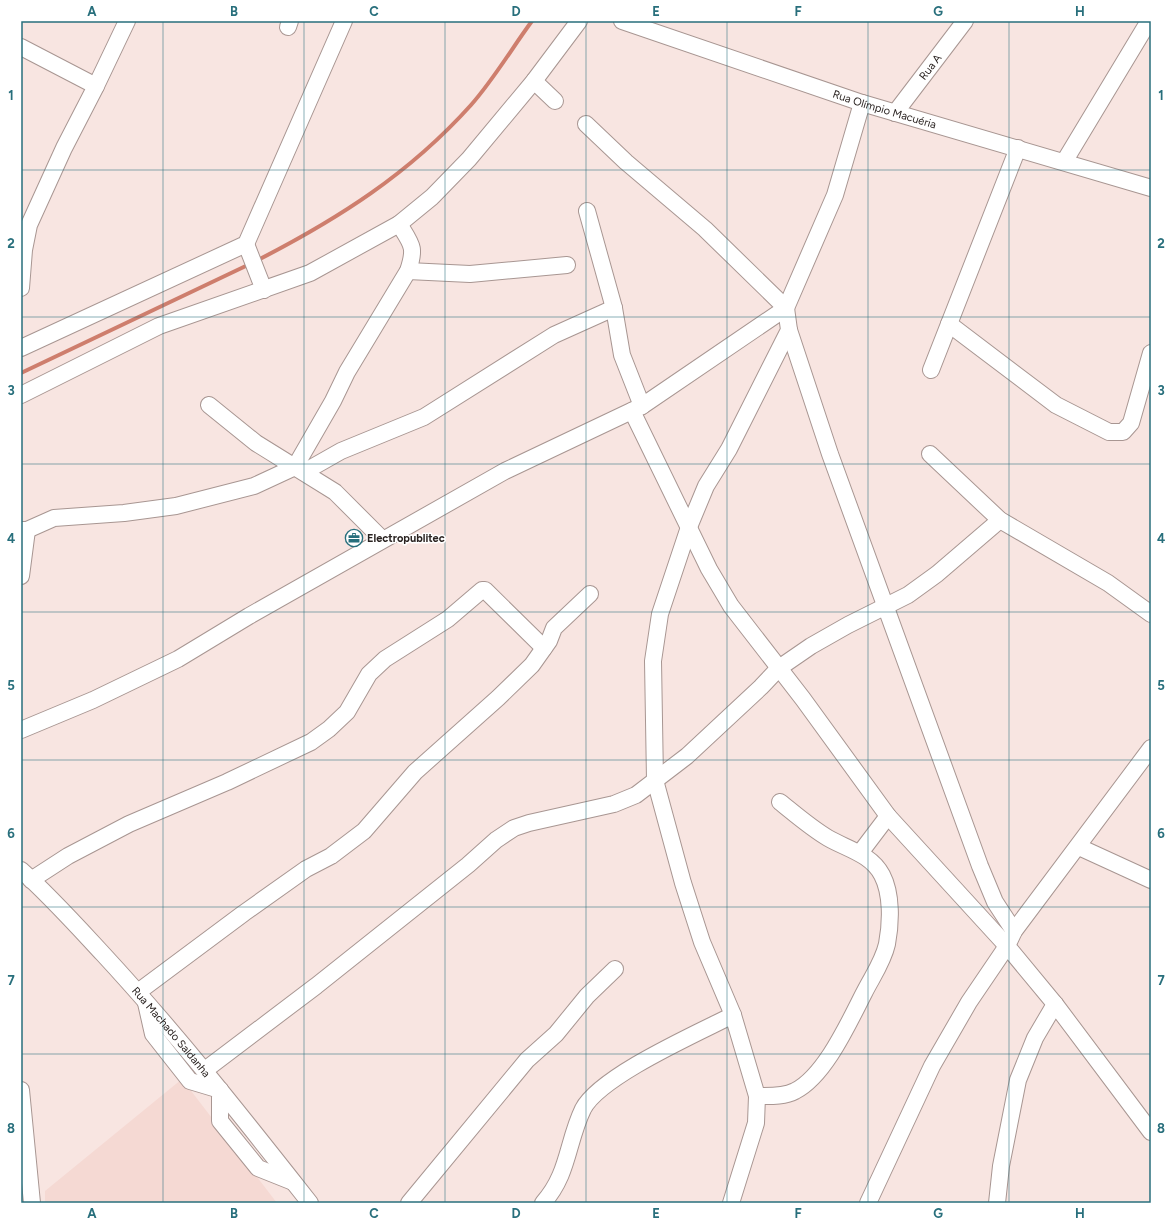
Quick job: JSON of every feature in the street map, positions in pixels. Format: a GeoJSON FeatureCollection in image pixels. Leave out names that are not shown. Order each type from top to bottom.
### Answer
{"type":"FeatureCollection","features":[{"type":"Feature","properties":{"kind":"street"},"geometry":{"type":"LineString","coordinates":[[21,288],[24,250],[29,225],[64,148],[127,21]]}},
{"type":"Feature","properties":{"kind":"street"},"geometry":{"type":"LineString","coordinates":[[21,348],[246,244],[344,21]]}},
{"type":"Feature","properties":{"kind":"street"},"geometry":{"type":"LineString","coordinates":[[21,395],[159,326],[310,273],[399,224],[432,197],[469,159],[534,81],[579,21]]}},
{"type":"Feature","properties":{"kind":"street","name":"Rua Olímpio Macuéria"},"geometry":{"type":"LineString","coordinates":[[622,21],[862,103],[1151,188]]}},
{"type":"Feature","properties":{"kind":"street","name":"Rua A"},"geometry":{"type":"LineString","coordinates":[[895,113],[965,21]]}},
{"type":"Feature","properties":{"kind":"street"},"geometry":{"type":"LineString","coordinates":[[1064,162],[1149,21]]}},
{"type":"Feature","properties":{"kind":"street"},"geometry":{"type":"LineString","coordinates":[[21,47],[96,86]]}},
{"type":"Feature","properties":{"kind":"street"},"geometry":{"type":"LineString","coordinates":[[534,81],[555,101]]}},
{"type":"Feature","properties":{"kind":"street"},"geometry":{"type":"LineString","coordinates":[[862,103],[834,195],[786,308],[789,330],[830,454],[980,866],[995,902],[1014,931]]}},
{"type":"Feature","properties":{"kind":"street"},"geometry":{"type":"LineString","coordinates":[[586,124],[626,162],[705,229],[786,308]]}},
{"type":"Feature","properties":{"kind":"street"},"geometry":{"type":"LineString","coordinates":[[931,370],[1018,148]]}},
{"type":"Feature","properties":{"kind":"street"},"geometry":{"type":"LineString","coordinates":[[587,211],[614,308],[622,355],[637,409],[689,528],[709,569],[731,606],[780,668],[888,816],[1007,946],[1055,1004],[1151,1132]]}},
{"type":"Feature","properties":{"kind":"street"},"geometry":{"type":"LineString","coordinates":[[300,469],[347,372],[408,271],[414,255],[412,246],[399,224]]}},
{"type":"Feature","properties":{"kind":"street"},"geometry":{"type":"LineString","coordinates":[[246,244],[264,290]]}},
{"type":"Feature","properties":{"kind":"street"},"geometry":{"type":"LineString","coordinates":[[408,271],[470,274],[567,265]]}},
{"type":"Feature","properties":{"kind":"street"},"geometry":{"type":"LineString","coordinates":[[21,576],[24,530],[54,518],[124,513],[176,506],[254,486],[300,469],[424,416],[554,335],[614,308]]}},
{"type":"Feature","properties":{"kind":"street"},"geometry":{"type":"LineString","coordinates":[[21,730],[93,700],[178,659],[382,539],[505,471],[637,409],[786,308]]}},
{"type":"Feature","properties":{"kind":"street"},"geometry":{"type":"LineString","coordinates":[[949,324],[1056,405],[1109,432],[1123,432],[1131,423],[1151,353]]}},
{"type":"Feature","properties":{"kind":"street"},"geometry":{"type":"LineString","coordinates":[[731,1203],[756,1123],[757,1096],[733,1015],[702,942],[683,883],[655,780],[653,661],[660,614],[689,528],[706,486],[729,449],[789,330]]}},
{"type":"Feature","properties":{"kind":"street"},"geometry":{"type":"LineString","coordinates":[[209,405],[256,443],[335,492],[382,539]]}},
{"type":"Feature","properties":{"kind":"street"},"geometry":{"type":"LineString","coordinates":[[930,454],[1000,520],[1108,583],[1151,614]]}},
{"type":"Feature","properties":{"kind":"street"},"geometry":{"type":"LineString","coordinates":[[205,1070],[316,986],[468,865],[496,840],[514,828],[589,808],[614,804],[636,795],[687,756],[780,668],[811,646],[908,595],[937,574],[1000,520]]}},
{"type":"Feature","properties":{"kind":"street"},"geometry":{"type":"LineString","coordinates":[[26,875],[68,856],[129,824],[227,782],[311,742],[329,729],[346,712],[369,674],[385,659],[448,619],[482,590],[485,590],[544,648]]}},
{"type":"Feature","properties":{"kind":"street"},"geometry":{"type":"LineString","coordinates":[[220,1090],[190,1081],[153,1034],[142,996],[244,913],[306,869],[331,856],[364,831],[415,772],[498,698],[532,665],[544,648],[554,628],[590,594]]}},
{"type":"Feature","properties":{"kind":"street"},"geometry":{"type":"LineString","coordinates":[[868,1203],[932,1066],[969,1002],[1007,946],[1014,931],[1079,847],[1151,748]]}},
{"type":"Feature","properties":{"kind":"street"},"geometry":{"type":"LineString","coordinates":[[757,1096],[781,1095],[794,1092],[807,1084],[819,1070],[844,1032],[880,963],[887,943],[889,921],[888,899],[883,877],[876,865],[860,853],[828,837],[780,802]]}},
{"type":"Feature","properties":{"kind":"street"},"geometry":{"type":"LineString","coordinates":[[860,853],[888,816]]}},
{"type":"Feature","properties":{"kind":"street"},"geometry":{"type":"LineString","coordinates":[[1079,847],[1151,880]]}},
{"type":"Feature","properties":{"kind":"street","name":"Rua Machado Saldanha"},"geometry":{"type":"LineString","coordinates":[[26,875],[142,996],[205,1070],[310,1203]]}},
{"type":"Feature","properties":{"kind":"street"},"geometry":{"type":"LineString","coordinates":[[409,1203],[519,1069],[556,1034],[587,996],[615,970]]}},
{"type":"Feature","properties":{"kind":"street"},"geometry":{"type":"LineString","coordinates":[[997,1203],[1001,1166],[1018,1080],[1035,1038],[1055,1004]]}},
{"type":"Feature","properties":{"kind":"street"},"geometry":{"type":"LineString","coordinates":[[543,1203],[562,1174],[577,1121],[592,1097],[603,1086],[647,1059],[733,1015]]}},
{"type":"Feature","properties":{"kind":"street"},"geometry":{"type":"LineString","coordinates":[[21,1090],[32,1203]]}},
{"type":"Feature","properties":{"kind":"shaded area"},"geometry":{"type":"Polygon","coordinates":[[[182,1079],[277,1203],[45,1203],[45,1191],[182,1079]]]}},
{"type":"Feature","properties":{"kind":"waterway"},"geometry":{"type":"LineString","coordinates":[[256,261],[315,229],[344,211],[397,174],[423,153],[471,105],[495,74],[532,21]]}},
{"type":"Feature","properties":{"kind":"waterway"},"geometry":{"type":"LineString","coordinates":[[21,373],[250,264]]}},
{"type":"Feature","properties":{"kind":"place","name":"Electropublitec"},"geometry":{"type":"Point","coordinates":[354,538]}}]}
